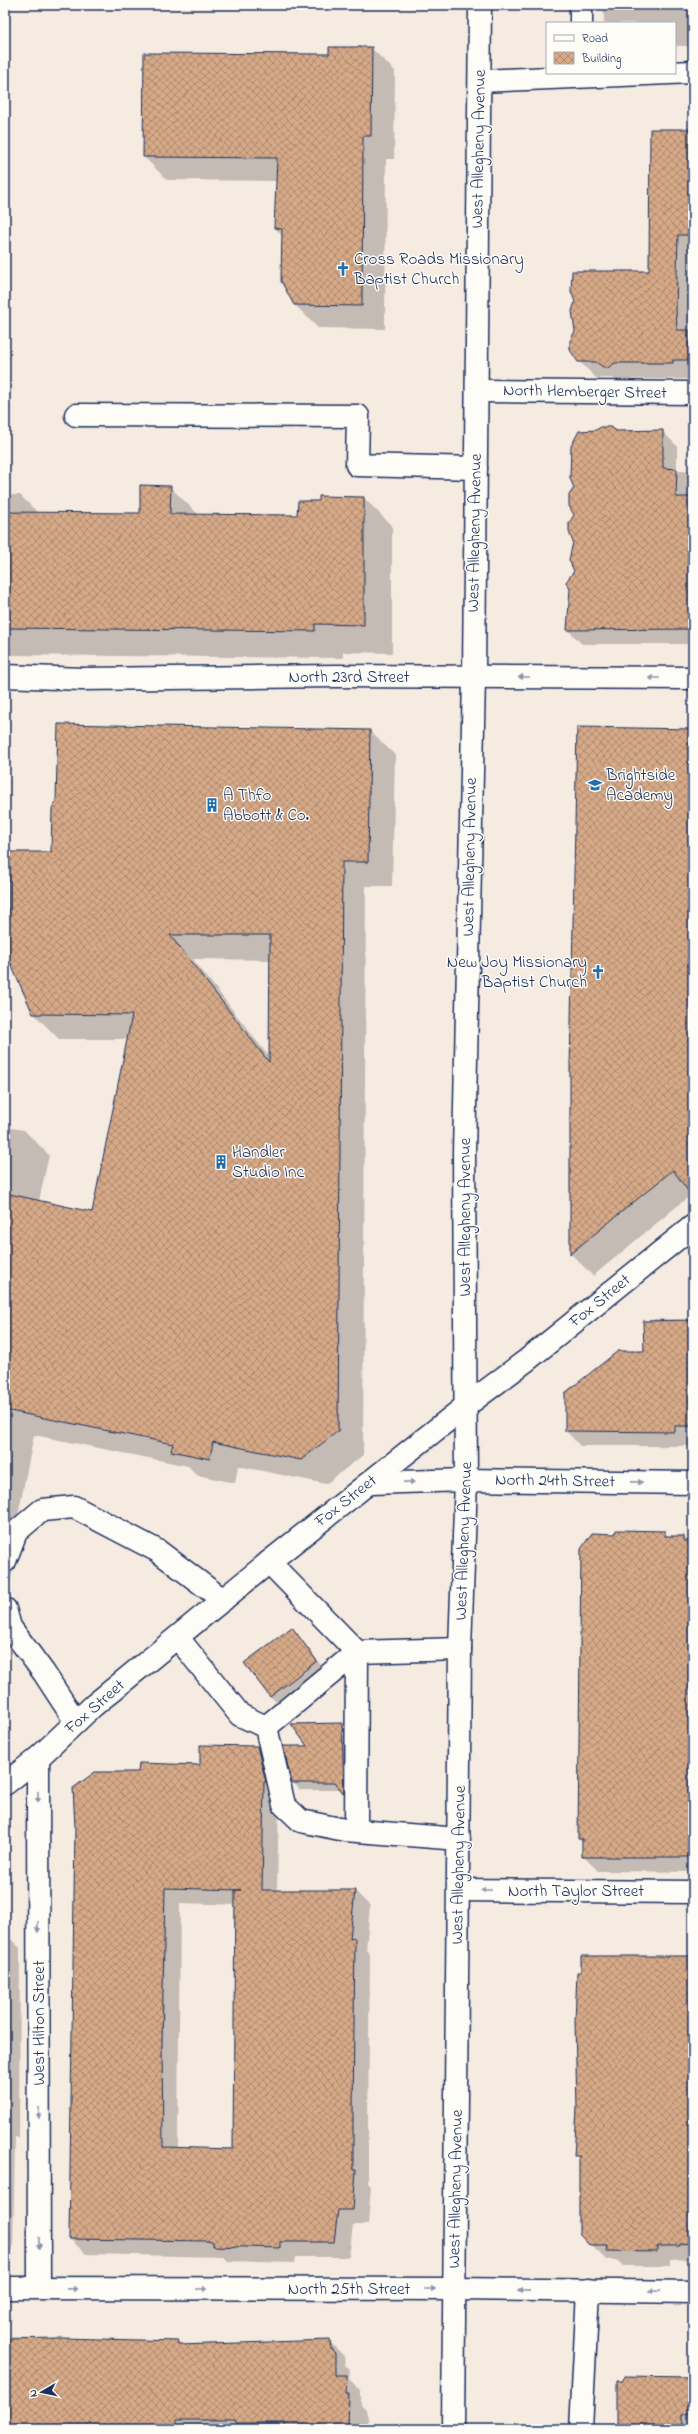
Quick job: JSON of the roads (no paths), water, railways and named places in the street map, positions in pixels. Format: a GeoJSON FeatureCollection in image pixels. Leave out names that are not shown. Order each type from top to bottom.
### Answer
{"type":"FeatureCollection","features":[{"type":"Feature","properties":{"kind":"street","name":"West Allegheny Avenue"},"geometry":{"type":"LineString","coordinates":[[453,2429],[460,1649],[467,1405],[464,1154],[474,677],[480,5]]}},
{"type":"Feature","properties":{"kind":"street"},"geometry":{"type":"LineString","coordinates":[[581,5],[581,22]]}},
{"type":"Feature","properties":{"kind":"street"},"geometry":{"type":"LineString","coordinates":[[676,72],[693,72]]}},
{"type":"Feature","properties":{"kind":"street"},"geometry":{"type":"LineString","coordinates":[[480,81],[618,74]]}},
{"type":"Feature","properties":{"kind":"street","name":"North Hemberger Street"},"geometry":{"type":"LineString","coordinates":[[477,391],[693,393]]}},
{"type":"Feature","properties":{"kind":"street"},"geometry":{"type":"LineString","coordinates":[[76,415],[358,416],[357,465],[476,468]]}},
{"type":"Feature","properties":{"kind":"street","name":"North 23rd Street"},"geometry":{"type":"LineString","coordinates":[[5,676],[82,679],[474,677],[693,678]]}},
{"type":"Feature","properties":{"kind":"street","name":"Fox Street"},"geometry":{"type":"LineString","coordinates":[[5,1784],[38,1758],[76,1722],[269,1562],[467,1405],[527,1360],[693,1226]]}},
{"type":"Feature","properties":{"kind":"street","name":"North 24th Street"},"geometry":{"type":"LineString","coordinates":[[370,1483],[466,1480],[693,1483]]}},
{"type":"Feature","properties":{"kind":"street"},"geometry":{"type":"LineString","coordinates":[[5,1560],[16,1532],[42,1510],[74,1506],[158,1551],[223,1600]]}},
{"type":"Feature","properties":{"kind":"street"},"geometry":{"type":"LineString","coordinates":[[269,1562],[357,1652],[356,1830]]}},
{"type":"Feature","properties":{"kind":"street"},"geometry":{"type":"LineString","coordinates":[[5,1609],[10,1627],[44,1673],[76,1722]]}},
{"type":"Feature","properties":{"kind":"street"},"geometry":{"type":"LineString","coordinates":[[178,1638],[240,1715],[266,1727]]}},
{"type":"Feature","properties":{"kind":"street"},"geometry":{"type":"LineString","coordinates":[[266,1727],[357,1652],[460,1649]]}},
{"type":"Feature","properties":{"kind":"street"},"geometry":{"type":"LineString","coordinates":[[266,1727],[284,1805],[300,1821],[356,1830],[459,1838]]}},
{"type":"Feature","properties":{"kind":"street","name":"West Hilton Street"},"geometry":{"type":"LineString","coordinates":[[38,1758],[39,2288]]}},
{"type":"Feature","properties":{"kind":"street","name":"North Taylor Street"},"geometry":{"type":"LineString","coordinates":[[459,1890],[693,1892]]}},
{"type":"Feature","properties":{"kind":"street","name":"North 25th Street"},"geometry":{"type":"LineString","coordinates":[[5,2288],[454,2289],[693,2292]]}},
{"type":"Feature","properties":{"kind":"street"},"geometry":{"type":"LineString","coordinates":[[581,2429],[588,2290]]}},
{"type":"Feature","properties":{"kind":"railway"},"geometry":{"type":"LineString","coordinates":[[5,22],[8,5]]}},
{"type":"Feature","properties":{"kind":"place","name":"Cross Roads Missionary Baptist Church"},"geometry":{"type":"Point","coordinates":[343,269]}},
{"type":"Feature","properties":{"kind":"place","name":"Brightside Academy"},"geometry":{"type":"Point","coordinates":[595,785]}},
{"type":"Feature","properties":{"kind":"place","name":"A Thfo Abbott & Co."},"geometry":{"type":"Point","coordinates":[212,805]}},
{"type":"Feature","properties":{"kind":"place","name":"New Joy Missionary Baptist Church"},"geometry":{"type":"Point","coordinates":[598,972]}},
{"type":"Feature","properties":{"kind":"place","name":"Handler Studio Inc"},"geometry":{"type":"Point","coordinates":[221,1162]}}]}
